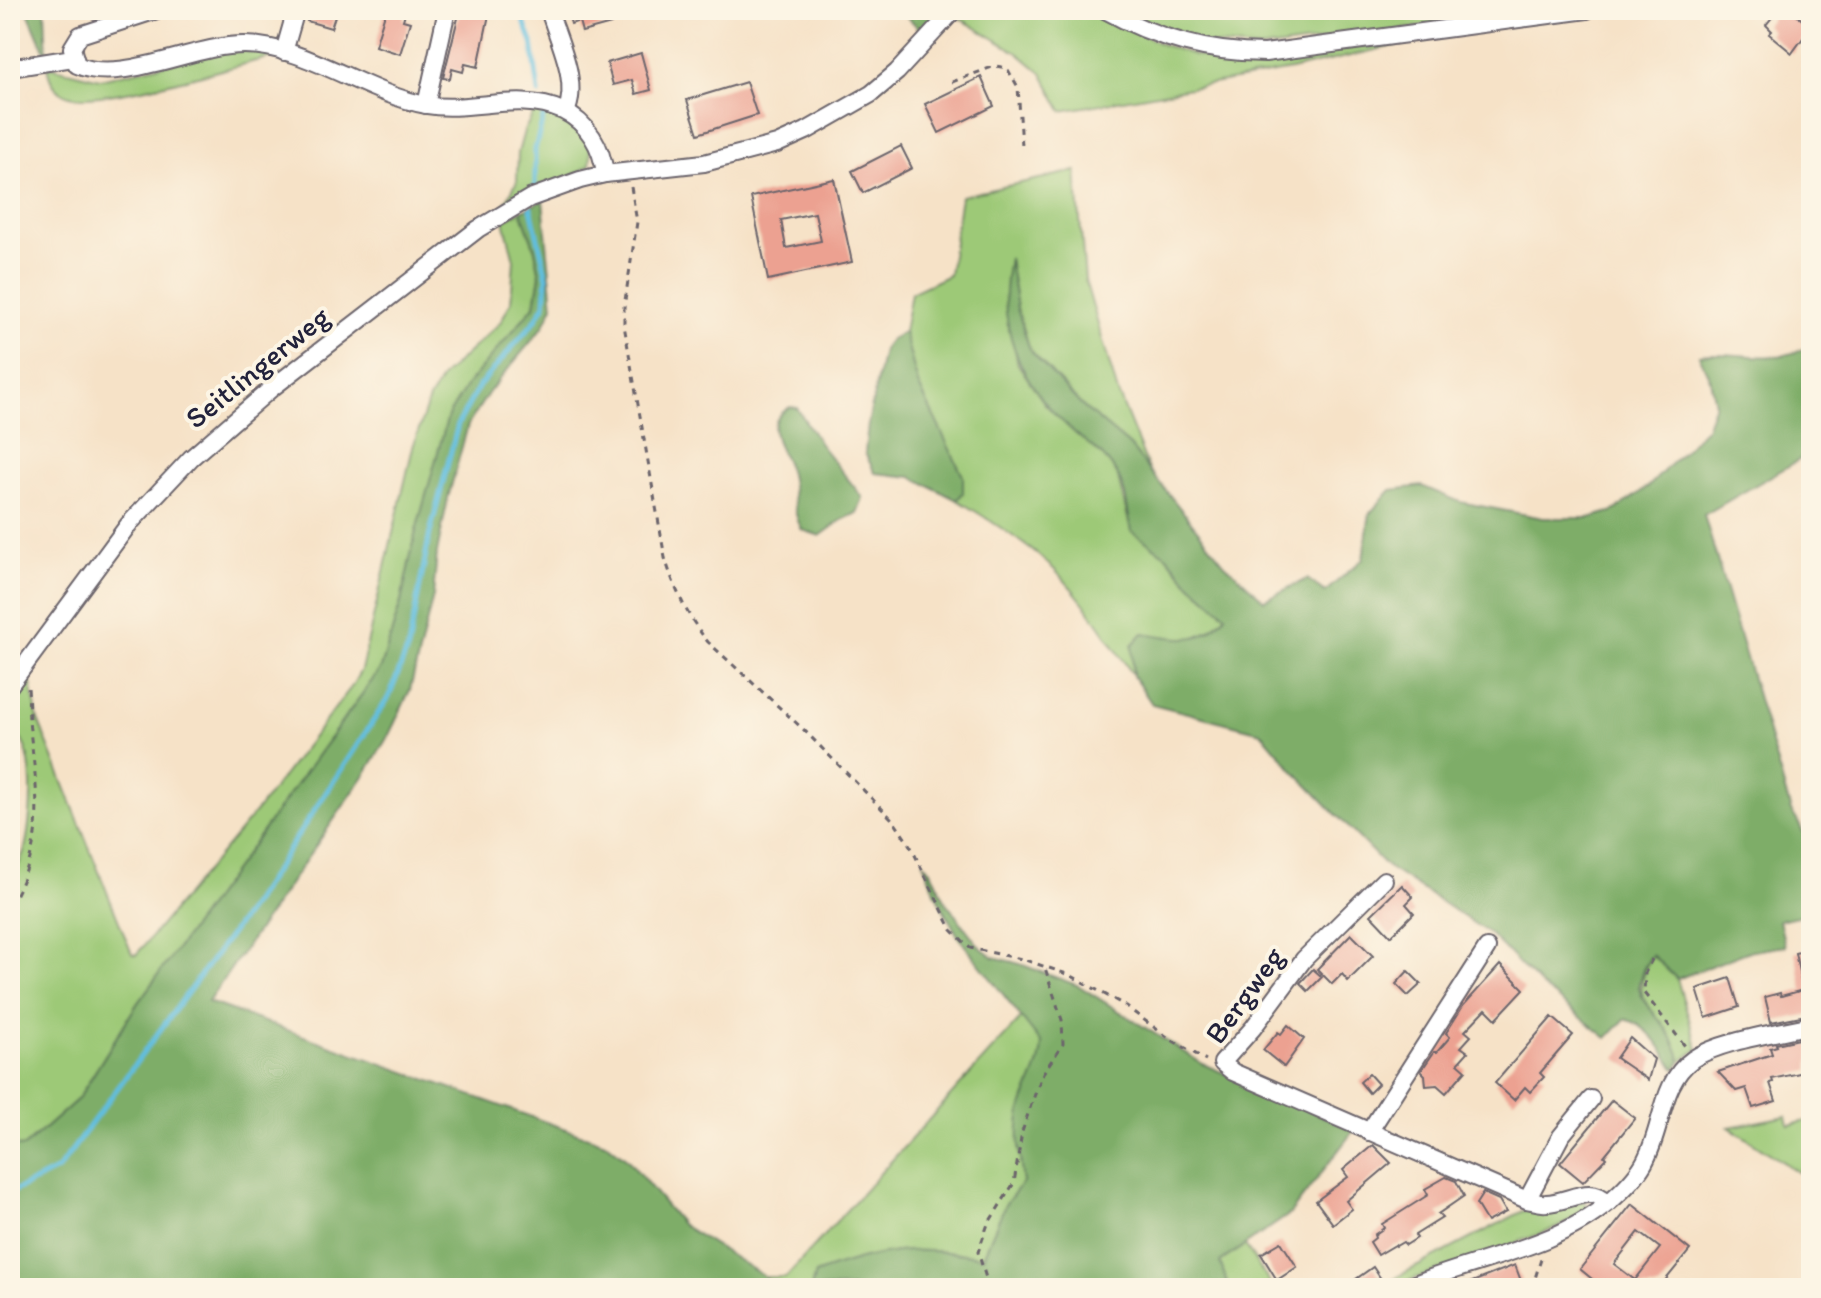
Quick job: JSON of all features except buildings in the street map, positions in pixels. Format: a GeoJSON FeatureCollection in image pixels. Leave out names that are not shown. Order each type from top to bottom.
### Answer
{"type":"FeatureCollection","features":[{"type":"Feature","properties":{"kind":"street"},"geometry":{"type":"LineString","coordinates":[[157,10],[80,35],[72,48],[77,65],[91,72],[111,72],[223,46],[266,47],[381,93],[426,105],[448,108],[522,101],[566,112],[584,125],[596,142],[603,158],[605,174]]}},
{"type":"Feature","properties":{"kind":"street"},"geometry":{"type":"LineString","coordinates":[[284,52],[296,10]]}},
{"type":"Feature","properties":{"kind":"street"},"geometry":{"type":"LineString","coordinates":[[426,105],[447,10]]}},
{"type":"Feature","properties":{"kind":"street"},"geometry":{"type":"LineString","coordinates":[[549,10],[570,80],[571,101],[566,112]]}},
{"type":"Feature","properties":{"kind":"street","name":"Seitlingerweg"},"geometry":{"type":"LineString","coordinates":[[14,679],[129,524],[220,431],[478,229],[530,198],[605,174],[704,163],[777,144],[806,131],[871,94],[897,72],[954,10]]}},
{"type":"Feature","properties":{"kind":"street"},"geometry":{"type":"LineString","coordinates":[[1105,10],[1151,33],[1207,50],[1233,53],[1300,50],[1587,10]]}},
{"type":"Feature","properties":{"kind":"street"},"geometry":{"type":"LineString","coordinates":[[10,68],[73,58]]}},
{"type":"Feature","properties":{"kind":"street","name":"Bergweg"},"geometry":{"type":"LineString","coordinates":[[1384,880],[1304,959],[1253,1028],[1222,1063],[1233,1072],[1527,1200],[1549,1204],[1583,1194],[1595,1194],[1608,1203]]}},
{"type":"Feature","properties":{"kind":"street"},"geometry":{"type":"LineString","coordinates":[[1369,1132],[1487,948]]}},
{"type":"Feature","properties":{"kind":"street"},"geometry":{"type":"LineString","coordinates":[[1405,1288],[1576,1225],[1608,1203],[1636,1176],[1645,1161],[1675,1079],[1693,1060],[1723,1047],[1811,1025]]}},
{"type":"Feature","properties":{"kind":"street"},"geometry":{"type":"LineString","coordinates":[[1527,1200],[1561,1136],[1591,1099]]}},
{"type":"Feature","properties":{"kind":"path"},"geometry":{"type":"LineString","coordinates":[[952,82],[995,66],[1007,68],[1018,87],[1022,146]]}},
{"type":"Feature","properties":{"kind":"path"},"geometry":{"type":"LineString","coordinates":[[627,171],[637,222],[624,307],[626,344],[665,558],[683,607],[708,642],[813,739],[893,820],[911,847],[952,930],[970,948],[1044,966],[1103,992],[1192,1054],[1222,1063]]}},
{"type":"Feature","properties":{"kind":"path"},"geometry":{"type":"LineString","coordinates":[[10,905],[32,857],[38,822],[28,688],[25,679],[14,679]]}},
{"type":"Feature","properties":{"kind":"path"},"geometry":{"type":"LineString","coordinates":[[1652,959],[1645,973],[1644,993],[1693,1060]]}},
{"type":"Feature","properties":{"kind":"path"},"geometry":{"type":"LineString","coordinates":[[989,1288],[978,1252],[988,1224],[1014,1183],[1022,1132],[1043,1073],[1063,1044],[1062,1020],[1044,966]]}},
{"type":"Feature","properties":{"kind":"path"},"geometry":{"type":"LineString","coordinates":[[1532,1288],[1542,1255],[1539,1241]]}},
{"type":"Feature","properties":{"kind":"green space"},"geometry":{"type":"Polygon","coordinates":[[[27,10],[45,10],[47,57],[27,10]]]}},
{"type":"Feature","properties":{"kind":"green space"},"geometry":{"type":"Polygon","coordinates":[[[901,10],[944,10],[924,34],[901,10]]]}},
{"type":"Feature","properties":{"kind":"green space"},"geometry":{"type":"Polygon","coordinates":[[[963,10],[1093,10],[1161,44],[1194,55],[1232,60],[1268,59],[1422,39],[1291,70],[1062,111],[1042,73],[1018,53],[956,16],[963,10]]]}},
{"type":"Feature","properties":{"kind":"green space"},"geometry":{"type":"Polygon","coordinates":[[[1115,10],[1478,10],[1479,19],[1260,49],[1199,43],[1115,10]]]}},
{"type":"Feature","properties":{"kind":"green space"},"geometry":{"type":"Polygon","coordinates":[[[246,51],[276,56],[136,90],[83,97],[67,95],[55,87],[47,66],[100,79],[219,52],[246,51]]]}},
{"type":"Feature","properties":{"kind":"green space"},"geometry":{"type":"Polygon","coordinates":[[[535,110],[567,121],[583,134],[591,153],[590,165],[505,204],[517,181],[518,153],[524,131],[535,110]]]}},
{"type":"Feature","properties":{"kind":"green space"},"geometry":{"type":"Polygon","coordinates":[[[1076,171],[1085,280],[1118,393],[1150,472],[1130,446],[1081,405],[1030,350],[1017,308],[1009,262],[1005,300],[1018,364],[1045,404],[1076,434],[1098,449],[1117,473],[1131,531],[1167,556],[1189,583],[1226,615],[1198,636],[1178,638],[1143,633],[1133,645],[1133,675],[1092,614],[1043,559],[957,500],[963,493],[941,433],[918,384],[904,332],[911,293],[949,275],[961,196],[1076,171]]]}},
{"type":"Feature","properties":{"kind":"green space"},"geometry":{"type":"Polygon","coordinates":[[[543,200],[553,306],[543,327],[489,392],[468,425],[448,498],[437,553],[433,596],[410,690],[390,733],[366,773],[208,1002],[608,1144],[628,1160],[682,1225],[765,1277],[771,1288],[10,1288],[10,1146],[24,1147],[78,1099],[137,1004],[381,668],[448,416],[467,385],[535,305],[540,275],[534,246],[521,211],[543,200]]]}},
{"type":"Feature","properties":{"kind":"green space"},"geometry":{"type":"Polygon","coordinates":[[[521,211],[534,246],[540,275],[535,305],[467,385],[432,477],[381,668],[137,1004],[78,1099],[24,1147],[10,1146],[10,883],[25,848],[31,784],[26,750],[20,737],[10,730],[10,693],[28,668],[38,720],[132,954],[136,955],[258,809],[361,670],[413,447],[429,399],[443,376],[500,323],[511,302],[514,260],[504,220],[521,211]]]}},
{"type":"Feature","properties":{"kind":"green space"},"geometry":{"type":"Polygon","coordinates":[[[1009,258],[1017,308],[1030,350],[1081,405],[1130,446],[1224,563],[1264,600],[1307,579],[1325,592],[1363,559],[1370,513],[1391,490],[1422,486],[1460,502],[1543,518],[1589,518],[1614,511],[1649,486],[1706,428],[1715,404],[1710,379],[1699,355],[1785,355],[1811,344],[1811,453],[1704,515],[1791,811],[1808,847],[1811,913],[1779,920],[1785,946],[1747,952],[1677,979],[1652,955],[1641,976],[1640,990],[1675,1044],[1681,1062],[1675,1069],[1642,1027],[1625,1019],[1607,1038],[1541,986],[1490,934],[1386,866],[1294,771],[1261,732],[1152,704],[1133,676],[1132,645],[1143,633],[1179,638],[1198,636],[1226,615],[1189,583],[1167,556],[1131,531],[1124,492],[1115,471],[1060,420],[1026,374],[1011,340],[1007,321],[1005,290],[1009,258]]]}},
{"type":"Feature","properties":{"kind":"green space"},"geometry":{"type":"Polygon","coordinates":[[[904,332],[918,384],[963,476],[963,493],[957,500],[912,477],[875,473],[865,453],[883,350],[891,339],[904,332]]]}},
{"type":"Feature","properties":{"kind":"green space"},"geometry":{"type":"Polygon","coordinates":[[[790,407],[797,408],[820,444],[863,498],[857,513],[820,536],[802,530],[790,474],[774,431],[780,415],[790,407]]]}},
{"type":"Feature","properties":{"kind":"green space"},"geometry":{"type":"Polygon","coordinates":[[[923,862],[930,869],[947,904],[980,947],[994,957],[1079,986],[1203,1064],[1354,1130],[1290,1214],[1220,1262],[1229,1288],[811,1288],[815,1274],[878,1255],[937,1251],[983,1257],[1005,1205],[1023,1182],[1020,1120],[1042,1044],[959,938],[923,862]]]}},
{"type":"Feature","properties":{"kind":"green space"},"geometry":{"type":"Polygon","coordinates":[[[1652,955],[1677,979],[1698,1049],[1681,1062],[1667,1032],[1644,999],[1641,987],[1652,955]]]}},
{"type":"Feature","properties":{"kind":"green space"},"geometry":{"type":"Polygon","coordinates":[[[1022,1017],[1042,1044],[1041,1061],[1021,1112],[1019,1148],[1023,1182],[1005,1205],[983,1257],[937,1251],[898,1252],[815,1274],[811,1288],[771,1288],[765,1277],[786,1277],[1022,1017]]]}},
{"type":"Feature","properties":{"kind":"green space"},"geometry":{"type":"Polygon","coordinates":[[[1787,1116],[1789,1125],[1811,1120],[1811,1155],[1800,1173],[1729,1127],[1787,1116]]]}},
{"type":"Feature","properties":{"kind":"green space"},"geometry":{"type":"Polygon","coordinates":[[[1583,1201],[1587,1205],[1586,1210],[1557,1228],[1388,1288],[1391,1280],[1523,1211],[1583,1201]]]}},
{"type":"Feature","properties":{"kind":"green space"},"geometry":{"type":"Polygon","coordinates":[[[1245,1245],[1273,1288],[1229,1288],[1220,1262],[1245,1245]]]}},
{"type":"Feature","properties":{"kind":"waterway"},"geometry":{"type":"LineString","coordinates":[[519,10],[532,42],[539,93]]}},
{"type":"Feature","properties":{"kind":"waterway"},"geometry":{"type":"LineString","coordinates":[[535,188],[535,149],[544,115]]}},
{"type":"Feature","properties":{"kind":"waterway"},"geometry":{"type":"LineString","coordinates":[[10,1193],[58,1169],[252,905],[389,697],[408,648],[430,533],[458,424],[479,386],[535,321],[545,304],[547,278],[531,208]]}}]}
